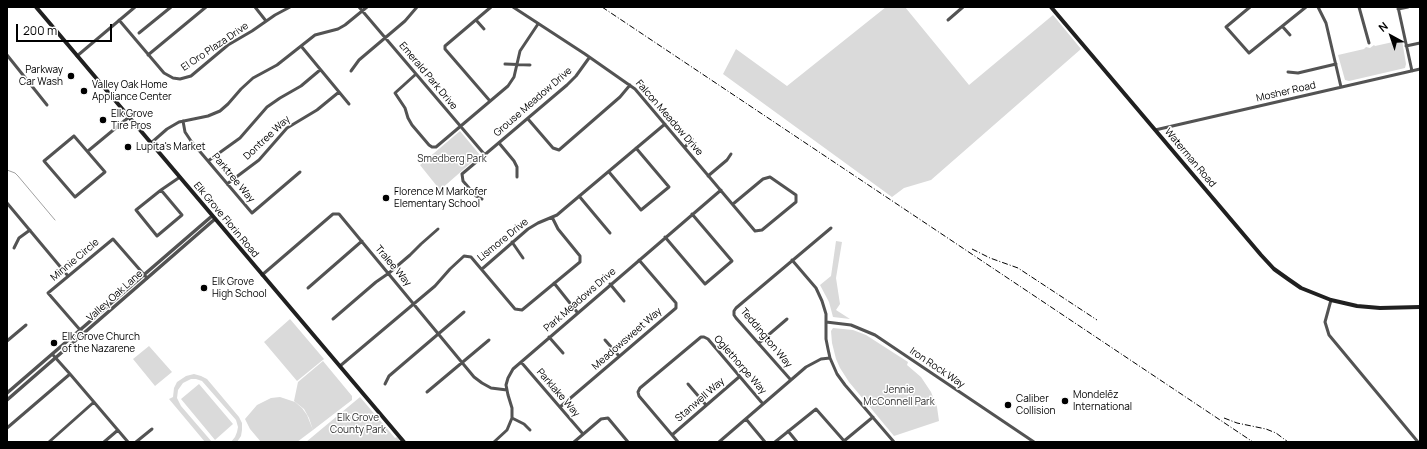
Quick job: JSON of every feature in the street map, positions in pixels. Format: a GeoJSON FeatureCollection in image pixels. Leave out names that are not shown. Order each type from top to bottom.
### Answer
{"type":"FeatureCollection","features":[{"type":"Feature","properties":{"kind":"main road","name":"Elk Grove Florin Road"},"geometry":{"type":"LineString","coordinates":[[36,7],[404,442]]}},
{"type":"Feature","properties":{"kind":"main road","name":"Waterman Road"},"geometry":{"type":"LineString","coordinates":[[1051,7],[1274,269],[1301,288],[1331,300],[1357,306],[1380,308],[1420,307]]}},
{"type":"Feature","properties":{"kind":"street"},"geometry":{"type":"LineString","coordinates":[[77,56],[135,7]]}},
{"type":"Feature","properties":{"kind":"street"},"geometry":{"type":"LineString","coordinates":[[139,33],[171,7]]}},
{"type":"Feature","properties":{"kind":"street"},"geometry":{"type":"LineString","coordinates":[[148,55],[206,7]]}},
{"type":"Feature","properties":{"kind":"street"},"geometry":{"type":"LineString","coordinates":[[255,7],[266,21]]}},
{"type":"Feature","properties":{"kind":"street"},"geometry":{"type":"LineString","coordinates":[[282,7],[285,11]]}},
{"type":"Feature","properties":{"kind":"street","name":"El Oro Plaza Drive"},"geometry":{"type":"LineString","coordinates":[[119,20],[167,76],[177,79],[190,76],[228,45],[290,7]]}},
{"type":"Feature","properties":{"kind":"street","name":"Emerald Park Drive"},"geometry":{"type":"LineString","coordinates":[[359,7],[485,155]]}},
{"type":"Feature","properties":{"kind":"street"},"geometry":{"type":"LineString","coordinates":[[151,143],[167,129],[183,121],[208,116],[220,111],[246,83],[259,74],[277,65],[315,35],[330,32],[342,27],[367,7]]}},
{"type":"Feature","properties":{"kind":"street"},"geometry":{"type":"LineString","coordinates":[[351,71],[359,60],[404,21],[417,7]]}},
{"type":"Feature","properties":{"kind":"street"},"geometry":{"type":"LineString","coordinates":[[490,7],[444,46],[490,101]]}},
{"type":"Feature","properties":{"kind":"street","name":"Falcon Meadow Drive"},"geometry":{"type":"LineString","coordinates":[[513,7],[586,54],[589,58],[630,85],[685,147],[755,231],[762,230],[796,202],[796,195],[770,177],[763,179],[733,204]]}},
{"type":"Feature","properties":{"kind":"street"},"geometry":{"type":"LineString","coordinates":[[948,20],[963,7]]}},
{"type":"Feature","properties":{"kind":"street"},"geometry":{"type":"LineString","coordinates":[[1250,7],[1226,26],[1249,53],[1306,7]]}},
{"type":"Feature","properties":{"kind":"street"},"geometry":{"type":"LineString","coordinates":[[1318,7],[1326,23],[1341,87]]}},
{"type":"Feature","properties":{"kind":"street"},"geometry":{"type":"LineString","coordinates":[[1359,7],[1369,43]]}},
{"type":"Feature","properties":{"kind":"street"},"geometry":{"type":"LineString","coordinates":[[1408,7],[1398,8],[1412,71]]}},
{"type":"Feature","properties":{"kind":"street"},"geometry":{"type":"LineString","coordinates":[[476,20],[484,30]]}},
{"type":"Feature","properties":{"kind":"street"},"geometry":{"type":"LineString","coordinates":[[416,74],[395,93],[405,108],[412,125],[429,145],[434,147],[511,83],[514,77],[520,52],[538,24]]}},
{"type":"Feature","properties":{"kind":"street"},"geometry":{"type":"LineString","coordinates":[[1282,26],[1290,35]]}},
{"type":"Feature","properties":{"kind":"street"},"geometry":{"type":"LineString","coordinates":[[1406,46],[1420,43]]}},
{"type":"Feature","properties":{"kind":"street"},"geometry":{"type":"LineString","coordinates":[[301,46],[349,104]]}},
{"type":"Feature","properties":{"kind":"street"},"geometry":{"type":"LineString","coordinates":[[7,55],[47,105]]}},
{"type":"Feature","properties":{"kind":"street","name":"Grouse Meadow Drive"},"geometry":{"type":"LineString","coordinates":[[482,199],[476,196],[463,181],[462,174],[572,81],[589,58]]}},
{"type":"Feature","properties":{"kind":"street"},"geometry":{"type":"LineString","coordinates":[[505,64],[530,65]]}},
{"type":"Feature","properties":{"kind":"street"},"geometry":{"type":"LineString","coordinates":[[1288,72],[1298,73],[1336,64]]}},
{"type":"Feature","properties":{"kind":"street","name":"Mosher Road"},"geometry":{"type":"LineString","coordinates":[[1155,130],[1420,69]]}},
{"type":"Feature","properties":{"kind":"street"},"geometry":{"type":"LineString","coordinates":[[208,161],[240,138],[267,107],[301,86],[320,70]]}},
{"type":"Feature","properties":{"kind":"street"},"geometry":{"type":"LineString","coordinates":[[528,119],[553,148],[559,150],[620,97],[630,85]]}},
{"type":"Feature","properties":{"kind":"street","name":"Dontree Way"},"geometry":{"type":"LineString","coordinates":[[227,184],[259,160],[287,128],[317,110],[339,92]]}},
{"type":"Feature","properties":{"kind":"street"},"geometry":{"type":"LineString","coordinates":[[88,151],[129,117]]}},
{"type":"Feature","properties":{"kind":"street","name":"Parktree Way"},"geometry":{"type":"LineString","coordinates":[[183,121],[184,128],[189,138],[252,213],[300,172]]}},
{"type":"Feature","properties":{"kind":"street","name":"Lismore Drive"},"geometry":{"type":"LineString","coordinates":[[340,366],[435,286],[464,256],[471,257],[482,269],[512,242],[534,225],[560,212],[665,124]]}},
{"type":"Feature","properties":{"kind":"street"},"geometry":{"type":"LineString","coordinates":[[74,136],[88,151],[105,172],[75,197],[44,161],[74,136]]}},
{"type":"Feature","properties":{"kind":"street"},"geometry":{"type":"LineString","coordinates":[[685,147],[692,139]]}},
{"type":"Feature","properties":{"kind":"street"},"geometry":{"type":"LineString","coordinates":[[499,143],[516,164],[518,177]]}},
{"type":"Feature","properties":{"kind":"street"},"geometry":{"type":"LineString","coordinates":[[609,172],[641,210],[669,187],[636,148]]}},
{"type":"Feature","properties":{"kind":"street"},"geometry":{"type":"LineString","coordinates":[[708,176],[731,154]]}},
{"type":"Feature","properties":{"kind":"street"},"geometry":{"type":"LineString","coordinates":[[161,190],[182,214],[157,236],[136,210],[161,190],[180,177]]}},
{"type":"Feature","properties":{"kind":"street","name":"Park Meadows Drive"},"geometry":{"type":"LineString","coordinates":[[512,418],[512,408],[507,390],[507,382],[510,372],[720,190]]}},
{"type":"Feature","properties":{"kind":"street"},"geometry":{"type":"LineString","coordinates":[[580,196],[610,233]]}},
{"type":"Feature","properties":{"kind":"street"},"geometry":{"type":"LineString","coordinates":[[7,203],[68,276]]}},
{"type":"Feature","properties":{"kind":"street","name":"Tralee Way"},"geometry":{"type":"LineString","coordinates":[[262,275],[333,214],[339,214],[474,377],[484,385],[497,390],[507,390]]}},
{"type":"Feature","properties":{"kind":"street"},"geometry":{"type":"LineString","coordinates":[[665,237],[705,284],[732,261],[692,214]]}},
{"type":"Feature","properties":{"kind":"street","name":"Valley Oak Lane"},"geometry":{"type":"LineString","coordinates":[[7,400],[56,359],[213,217]]}},
{"type":"Feature","properties":{"kind":"street"},"geometry":{"type":"LineString","coordinates":[[482,269],[515,309],[522,310],[580,262],[580,256],[558,229],[552,217]]}},
{"type":"Feature","properties":{"kind":"street"},"geometry":{"type":"LineString","coordinates":[[831,228],[792,260],[820,294],[825,307],[826,339],[830,358],[837,374],[844,385],[894,442]]}},
{"type":"Feature","properties":{"kind":"street"},"geometry":{"type":"LineString","coordinates":[[333,319],[410,255],[420,244],[438,229]]}},
{"type":"Feature","properties":{"kind":"street"},"geometry":{"type":"LineString","coordinates":[[14,248],[19,238],[30,230]]}},
{"type":"Feature","properties":{"kind":"street","name":"Minnie Circle"},"geometry":{"type":"LineString","coordinates":[[83,334],[48,293],[112,239],[146,276]]}},
{"type":"Feature","properties":{"kind":"street"},"geometry":{"type":"LineString","coordinates":[[308,288],[362,241]]}},
{"type":"Feature","properties":{"kind":"street"},"geometry":{"type":"LineString","coordinates":[[512,242],[523,258]]}},
{"type":"Feature","properties":{"kind":"street","name":"Meadowsweet Way"},"geometry":{"type":"LineString","coordinates":[[560,407],[676,308],[676,303],[639,260]]}},
{"type":"Feature","properties":{"kind":"street","name":"Teddington Way"},"geometry":{"type":"LineString","coordinates":[[790,380],[736,318],[734,311],[792,260]]}},
{"type":"Feature","properties":{"kind":"street","name":"Valley Oak Lane"},"geometry":{"type":"LineString","coordinates":[[7,393],[146,276]]}},
{"type":"Feature","properties":{"kind":"street"},"geometry":{"type":"LineString","coordinates":[[554,283],[578,312]]}},
{"type":"Feature","properties":{"kind":"street"},"geometry":{"type":"LineString","coordinates":[[610,284],[624,301]]}},
{"type":"Feature","properties":{"kind":"street"},"geometry":{"type":"LineString","coordinates":[[1331,300],[1325,322],[1329,335],[1418,442]]}},
{"type":"Feature","properties":{"kind":"street"},"geometry":{"type":"LineString","coordinates":[[385,384],[389,376],[464,312]]}},
{"type":"Feature","properties":{"kind":"street"},"geometry":{"type":"LineString","coordinates":[[759,343],[787,319]]}},
{"type":"Feature","properties":{"kind":"street","name":"Iron Rock Way"},"geometry":{"type":"LineString","coordinates":[[826,322],[851,325],[875,335],[1034,442]]}},
{"type":"Feature","properties":{"kind":"street"},"geometry":{"type":"LineString","coordinates":[[7,341],[26,325]]}},
{"type":"Feature","properties":{"kind":"street"},"geometry":{"type":"LineString","coordinates":[[549,337],[563,353]]}},
{"type":"Feature","properties":{"kind":"street","name":"Oglethorpe Way"},"geometry":{"type":"LineString","coordinates":[[672,435],[638,396],[638,392],[640,388],[699,339],[704,337],[708,339],[763,404]]}},
{"type":"Feature","properties":{"kind":"street"},"geometry":{"type":"LineString","coordinates":[[427,392],[489,340]]}},
{"type":"Feature","properties":{"kind":"street"},"geometry":{"type":"LineString","coordinates":[[605,340],[618,356]]}},
{"type":"Feature","properties":{"kind":"street"},"geometry":{"type":"LineString","coordinates":[[53,355],[128,442]]}},
{"type":"Feature","properties":{"kind":"street"},"geometry":{"type":"LineString","coordinates":[[719,442],[810,364],[821,359],[830,358]]}},
{"type":"Feature","properties":{"kind":"street","name":"Parklake Way"},"geometry":{"type":"LineString","coordinates":[[521,362],[583,434]]}},
{"type":"Feature","properties":{"kind":"street"},"geometry":{"type":"LineString","coordinates":[[7,428],[70,374]]}},
{"type":"Feature","properties":{"kind":"street","name":"Stanwell Way"},"geometry":{"type":"LineString","coordinates":[[672,435],[739,376]]}},
{"type":"Feature","properties":{"kind":"street"},"geometry":{"type":"LineString","coordinates":[[688,384],[706,405]]}},
{"type":"Feature","properties":{"kind":"street"},"geometry":{"type":"LineString","coordinates":[[49,442],[94,402]]}},
{"type":"Feature","properties":{"kind":"street"},"geometry":{"type":"LineString","coordinates":[[775,442],[816,409],[845,441],[873,417]]}},
{"type":"Feature","properties":{"kind":"street"},"geometry":{"type":"LineString","coordinates":[[494,442],[507,430],[512,418],[524,424],[530,430]]}},
{"type":"Feature","properties":{"kind":"street"},"geometry":{"type":"LineString","coordinates":[[574,442],[601,419],[608,418],[628,442]]}},
{"type":"Feature","properties":{"kind":"street"},"geometry":{"type":"LineString","coordinates":[[746,419],[765,442]]}},
{"type":"Feature","properties":{"kind":"street"},"geometry":{"type":"LineString","coordinates":[[136,442],[152,429]]}},
{"type":"Feature","properties":{"kind":"street"},"geometry":{"type":"LineString","coordinates":[[104,442],[118,430]]}},
{"type":"Feature","properties":{"kind":"street"},"geometry":{"type":"LineString","coordinates":[[788,431],[797,442]]}},
{"type":"Feature","properties":{"kind":"street"},"geometry":{"type":"LineString","coordinates":[[672,435],[678,442]]}},
{"type":"Feature","properties":{"kind":"green space"},"geometry":{"type":"Polygon","coordinates":[[[886,7],[905,7],[969,85],[1053,15],[1081,49],[931,180],[904,188],[892,197],[723,74],[736,49],[787,86],[886,7]]]}},
{"type":"Feature","properties":{"kind":"green space"},"geometry":{"type":"Polygon","coordinates":[[[1402,40],[1406,64],[1405,68],[1349,81],[1345,80],[1338,55],[1364,49],[1366,47],[1370,48],[1374,45],[1402,40]]]}},
{"type":"Feature","properties":{"kind":"green space","name":"Smedberg Park"},"geometry":{"type":"Polygon","coordinates":[[[460,131],[480,155],[440,190],[420,165],[460,131]]]}},
{"type":"Feature","properties":{"kind":"green space"},"geometry":{"type":"Polygon","coordinates":[[[836,241],[842,242],[836,278],[840,304],[836,310],[850,319],[833,317],[829,302],[820,285],[831,276],[836,241]]]}},
{"type":"Feature","properties":{"kind":"green space"},"geometry":{"type":"Polygon","coordinates":[[[290,319],[324,359],[297,381],[264,342],[290,319]]]}},
{"type":"Feature","properties":{"kind":"green space","name":"Jennie McConnell Park"},"geometry":{"type":"Polygon","coordinates":[[[833,328],[853,330],[866,335],[908,362],[907,365],[921,377],[931,392],[937,407],[939,421],[894,436],[849,382],[840,368],[832,343],[831,331],[833,328]]]}},
{"type":"Feature","properties":{"kind":"green space"},"geometry":{"type":"Polygon","coordinates":[[[149,346],[172,372],[155,386],[133,359],[149,346]]]}},
{"type":"Feature","properties":{"kind":"green space"},"geometry":{"type":"Polygon","coordinates":[[[323,361],[352,396],[352,400],[313,430],[304,409],[294,401],[298,382],[323,361]]]}},
{"type":"Feature","properties":{"kind":"green space"},"geometry":{"type":"Polygon","coordinates":[[[194,374],[207,379],[239,417],[242,423],[242,430],[241,436],[237,442],[231,442],[237,432],[238,427],[236,420],[202,381],[191,379],[183,383],[178,390],[177,398],[181,406],[212,442],[205,442],[169,399],[173,397],[174,388],[177,382],[186,376],[194,374]]]}},
{"type":"Feature","properties":{"kind":"green space"},"geometry":{"type":"Polygon","coordinates":[[[199,384],[233,424],[215,440],[181,399],[199,384]]]}},
{"type":"Feature","properties":{"kind":"green space"},"geometry":{"type":"Polygon","coordinates":[[[280,397],[295,402],[302,408],[307,415],[313,430],[297,442],[261,442],[250,429],[245,419],[257,405],[271,398],[280,397]]]}},
{"type":"Feature","properties":{"kind":"green space","name":"Elk Grove County Park"},"geometry":{"type":"Polygon","coordinates":[[[360,397],[395,438],[397,437],[401,442],[306,442],[360,397]]]}},
{"type":"Feature","properties":{"kind":"waterway"},"geometry":{"type":"LineString","coordinates":[[7,170],[18,176],[55,220]]}},
{"type":"Feature","properties":{"kind":"railway"},"geometry":{"type":"LineString","coordinates":[[602,7],[1253,442]]}},
{"type":"Feature","properties":{"kind":"railway"},"geometry":{"type":"LineString","coordinates":[[972,249],[990,258],[1018,268],[1097,320]]}},
{"type":"Feature","properties":{"kind":"railway"},"geometry":{"type":"LineString","coordinates":[[1224,418],[1237,423],[1266,429],[1276,433],[1288,442]]}},
{"type":"Feature","properties":{"kind":"place","name":"Parkway Car Wash"},"geometry":{"type":"Point","coordinates":[71,76]}},
{"type":"Feature","properties":{"kind":"place","name":"Valley Oak Home Appliance Center"},"geometry":{"type":"Point","coordinates":[84,91]}},
{"type":"Feature","properties":{"kind":"place","name":"Elk Grove Tire Pros"},"geometry":{"type":"Point","coordinates":[103,120]}},
{"type":"Feature","properties":{"kind":"place","name":"Lupita's Market"},"geometry":{"type":"Point","coordinates":[128,147]}},
{"type":"Feature","properties":{"kind":"place","name":"Florence M Markofer Elementary School"},"geometry":{"type":"Point","coordinates":[386,198]}},
{"type":"Feature","properties":{"kind":"place","name":"Elk Grove High School"},"geometry":{"type":"Point","coordinates":[204,288]}},
{"type":"Feature","properties":{"kind":"place","name":"Elk Grove Church of the Nazarene"},"geometry":{"type":"Point","coordinates":[54,343]}},
{"type":"Feature","properties":{"kind":"place","name":"Mondelēz International"},"geometry":{"type":"Point","coordinates":[1065,401]}},
{"type":"Feature","properties":{"kind":"place","name":"Caliber Collision"},"geometry":{"type":"Point","coordinates":[1008,405]}}]}
